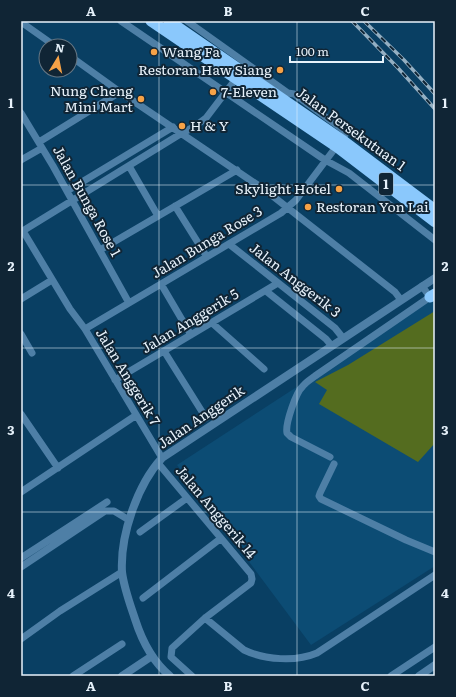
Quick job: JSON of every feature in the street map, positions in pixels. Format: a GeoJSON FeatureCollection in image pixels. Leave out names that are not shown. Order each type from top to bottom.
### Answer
{"type":"FeatureCollection","features":[{"type":"Feature","properties":{"kind":"highway","name":"Jalan Persekutuan 1"},"geometry":{"type":"LineString","coordinates":[[151,21],[239,75],[284,100],[435,222]]}},
{"type":"Feature","properties":{"kind":"highway","name":"Jalan Persekutuan 1"},"geometry":{"type":"LineString","coordinates":[[169,21],[239,75]]}},
{"type":"Feature","properties":{"kind":"highway","name":"Jalan Persekutuan 1"},"geometry":{"type":"LineString","coordinates":[[339,143],[435,210]]}},
{"type":"Feature","properties":{"kind":"street"},"geometry":{"type":"LineString","coordinates":[[121,21],[325,160],[349,173],[435,240]]}},
{"type":"Feature","properties":{"kind":"street"},"geometry":{"type":"LineString","coordinates":[[187,21],[284,100],[294,94],[342,129],[345,135],[339,143]]}},
{"type":"Feature","properties":{"kind":"street"},"geometry":{"type":"LineString","coordinates":[[21,22],[44,38]]}},
{"type":"Feature","properties":{"kind":"street"},"geometry":{"type":"LineString","coordinates":[[78,62],[120,92],[237,170],[288,207],[395,292],[401,300]]}},
{"type":"Feature","properties":{"kind":"street"},"geometry":{"type":"LineString","coordinates":[[22,231],[194,127],[206,118],[239,75]]}},
{"type":"Feature","properties":{"kind":"street"},"geometry":{"type":"LineString","coordinates":[[21,160],[120,92]]}},
{"type":"Feature","properties":{"kind":"street","name":"Jalan Bunga Rose 1"},"geometry":{"type":"LineString","coordinates":[[21,113],[41,145],[129,303]]}},
{"type":"Feature","properties":{"kind":"street"},"geometry":{"type":"LineString","coordinates":[[67,191],[173,127]]}},
{"type":"Feature","properties":{"kind":"street","name":"Jalan Bunga Rose 3"},"geometry":{"type":"LineString","coordinates":[[85,329],[276,216],[288,207],[300,194],[339,143]]}},
{"type":"Feature","properties":{"kind":"street"},"geometry":{"type":"LineString","coordinates":[[129,166],[158,216]]}},
{"type":"Feature","properties":{"kind":"street"},"geometry":{"type":"LineString","coordinates":[[100,250],[237,170]]}},
{"type":"Feature","properties":{"kind":"street"},"geometry":{"type":"LineString","coordinates":[[175,206],[207,257]]}},
{"type":"Feature","properties":{"kind":"street","name":"Jalan Anggerik 7"},"geometry":{"type":"LineString","coordinates":[[22,231],[70,309],[85,329],[160,461]]}},
{"type":"Feature","properties":{"kind":"street","name":"Jalan Anggerik 3"},"geometry":{"type":"LineString","coordinates":[[229,244],[335,328],[343,338]]}},
{"type":"Feature","properties":{"kind":"street","name":"Jalan Anggerik"},"geometry":{"type":"LineString","coordinates":[[170,676],[152,656],[141,636],[129,602],[122,572],[125,539],[129,520],[138,494],[145,482],[160,461],[435,278]]}},
{"type":"Feature","properties":{"kind":"street"},"geometry":{"type":"LineString","coordinates":[[21,299],[52,280]]}},
{"type":"Feature","properties":{"kind":"street","name":"Jalan Anggerik 5"},"geometry":{"type":"LineString","coordinates":[[115,380],[278,283]]}},
{"type":"Feature","properties":{"kind":"street"},"geometry":{"type":"LineString","coordinates":[[161,284],[191,335]]}},
{"type":"Feature","properties":{"kind":"street"},"geometry":{"type":"LineString","coordinates":[[330,457],[291,437],[287,433],[286,427],[297,393],[302,386],[315,376],[433,296],[422,286]]}},
{"type":"Feature","properties":{"kind":"street"},"geometry":{"type":"LineString","coordinates":[[266,291],[326,338],[331,346]]}},
{"type":"Feature","properties":{"kind":"street"},"geometry":{"type":"LineString","coordinates":[[212,323],[264,369]]}},
{"type":"Feature","properties":{"kind":"street"},"geometry":{"type":"LineString","coordinates":[[21,334],[32,353]]}},
{"type":"Feature","properties":{"kind":"street"},"geometry":{"type":"LineString","coordinates":[[164,351],[206,418]]}},
{"type":"Feature","properties":{"kind":"street"},"geometry":{"type":"LineString","coordinates":[[21,414],[58,468]]}},
{"type":"Feature","properties":{"kind":"street"},"geometry":{"type":"LineString","coordinates":[[21,492],[135,416]]}},
{"type":"Feature","properties":{"kind":"street","name":"Jalan Anggerik 14"},"geometry":{"type":"LineString","coordinates":[[160,461],[187,498],[251,574],[252,579],[250,583],[205,618]]}},
{"type":"Feature","properties":{"kind":"street"},"geometry":{"type":"LineString","coordinates":[[334,464],[320,493],[319,496],[321,499],[406,540],[435,552]]}},
{"type":"Feature","properties":{"kind":"street"},"geometry":{"type":"LineString","coordinates":[[140,532],[187,498]]}},
{"type":"Feature","properties":{"kind":"street"},"geometry":{"type":"LineString","coordinates":[[21,558],[107,502]]}},
{"type":"Feature","properties":{"kind":"street"},"geometry":{"type":"LineString","coordinates":[[21,567],[105,511],[114,511],[129,520]]}},
{"type":"Feature","properties":{"kind":"street"},"geometry":{"type":"LineString","coordinates":[[143,598],[220,538]]}},
{"type":"Feature","properties":{"kind":"street"},"geometry":{"type":"LineString","coordinates":[[21,639],[60,611],[122,572]]}},
{"type":"Feature","properties":{"kind":"street"},"geometry":{"type":"LineString","coordinates":[[192,676],[177,663],[171,656],[171,652],[172,648],[205,618],[244,650],[250,653],[276,658],[302,658],[317,653],[435,575]]}},
{"type":"Feature","properties":{"kind":"street"},"geometry":{"type":"LineString","coordinates":[[76,675],[122,644]]}},
{"type":"Feature","properties":{"kind":"street"},"geometry":{"type":"LineString","coordinates":[[391,676],[435,647]]}},
{"type":"Feature","properties":{"kind":"street"},"geometry":{"type":"LineString","coordinates":[[122,676],[152,656]]}},
{"type":"Feature","properties":{"kind":"street"},"geometry":{"type":"LineString","coordinates":[[419,676],[435,665]]}},
{"type":"Feature","properties":{"kind":"shaded area"},"geometry":{"type":"Polygon","coordinates":[[[435,297],[435,566],[311,645],[177,465],[435,297]]]}},
{"type":"Feature","properties":{"kind":"green space"},"geometry":{"type":"Polygon","coordinates":[[[435,311],[435,443],[418,462],[319,404],[327,390],[315,382],[348,365],[435,311]]]}},
{"type":"Feature","properties":{"kind":"railway"},"geometry":{"type":"LineString","coordinates":[[352,21],[398,68],[435,109]]}},
{"type":"Feature","properties":{"kind":"railway"},"geometry":{"type":"LineString","coordinates":[[364,21],[404,60],[435,94]]}},
{"type":"Feature","properties":{"kind":"place","name":"Wang Fa"},"geometry":{"type":"Point","coordinates":[154,52]}},
{"type":"Feature","properties":{"kind":"place","name":"Restoran Haw Siang"},"geometry":{"type":"Point","coordinates":[280,70]}},
{"type":"Feature","properties":{"kind":"place","name":"7-Eleven"},"geometry":{"type":"Point","coordinates":[213,92]}},
{"type":"Feature","properties":{"kind":"place","name":"Nung Cheng Mini Mart"},"geometry":{"type":"Point","coordinates":[141,99]}},
{"type":"Feature","properties":{"kind":"place","name":"H & Y"},"geometry":{"type":"Point","coordinates":[182,126]}},
{"type":"Feature","properties":{"kind":"place","name":"Skylight Hotel"},"geometry":{"type":"Point","coordinates":[339,189]}},
{"type":"Feature","properties":{"kind":"place","name":"Restoran Yon Lai"},"geometry":{"type":"Point","coordinates":[308,207]}}]}
